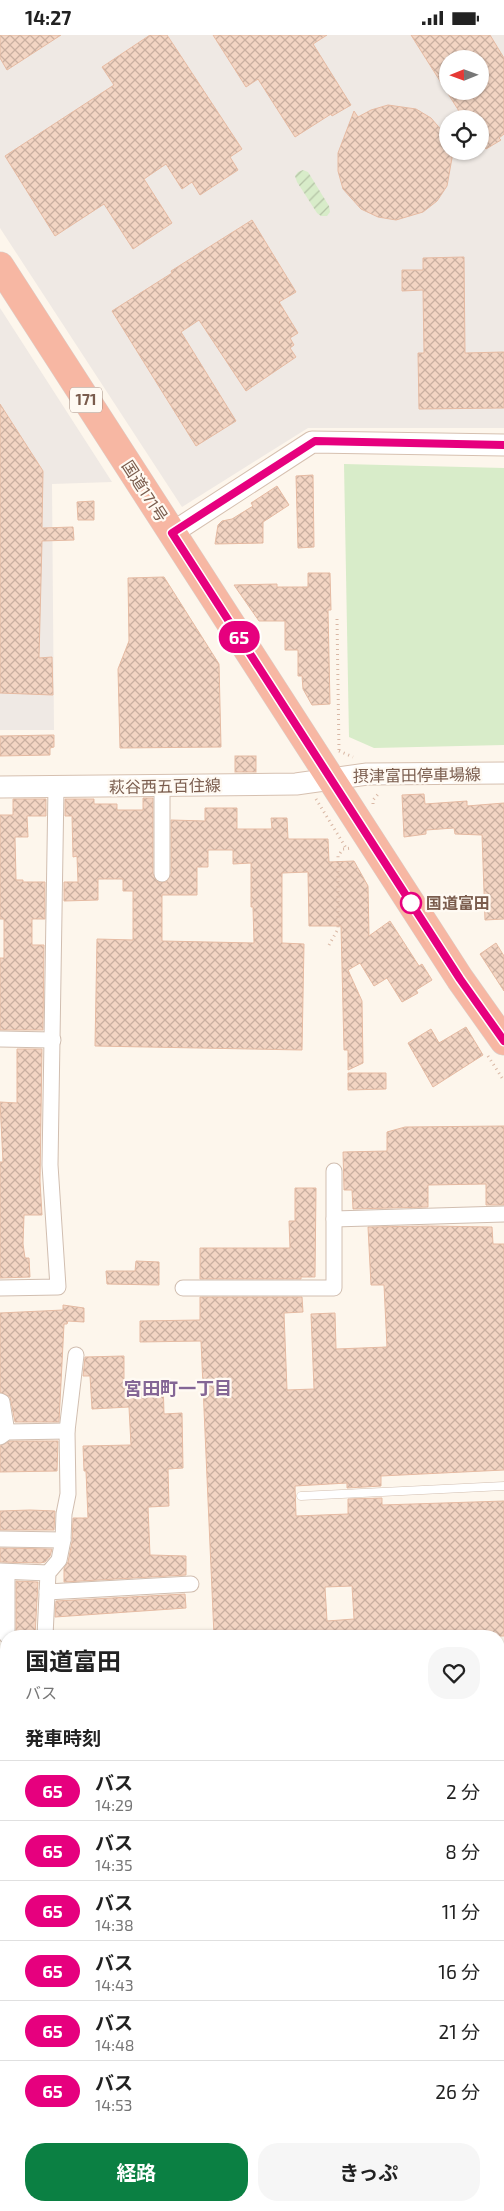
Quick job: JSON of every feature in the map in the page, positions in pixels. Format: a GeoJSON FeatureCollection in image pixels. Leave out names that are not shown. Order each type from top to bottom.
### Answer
{"type":"FeatureCollection","features":[{"type":"Feature","properties":{"kind":"highway","name":"国道171号"},"geometry":{"type":"LineString","coordinates":[[0,266],[172,533],[321,786],[504,1041]]}},
{"type":"Feature","properties":{"kind":"main road"},"geometry":{"type":"LineString","coordinates":[[172,533],[315,441],[504,445]]}},
{"type":"Feature","properties":{"kind":"main road","name":"摂津富田停車場線"},"geometry":{"type":"LineString","coordinates":[[321,786],[367,774],[504,773]]}},
{"type":"Feature","properties":{"kind":"main road","name":"萩谷西五百住線"},"geometry":{"type":"LineString","coordinates":[[0,787],[296,784],[321,786]]}},
{"type":"Feature","properties":{"kind":"street"},"geometry":{"type":"LineString","coordinates":[[162,786],[162,874]]}},
{"type":"Feature","properties":{"kind":"street"},"geometry":{"type":"LineString","coordinates":[[0,1287],[58,1287],[50,1165],[56,787]]}},
{"type":"Feature","properties":{"kind":"street"},"geometry":{"type":"LineString","coordinates":[[0,1039],[53,1040]]}},
{"type":"Feature","properties":{"kind":"street"},"geometry":{"type":"LineString","coordinates":[[183,1288],[334,1288],[334,1171]]}},
{"type":"Feature","properties":{"kind":"street"},"geometry":{"type":"LineString","coordinates":[[334,1219],[504,1214]]}},
{"type":"Feature","properties":{"kind":"street"},"geometry":{"type":"LineString","coordinates":[[45,1630],[48,1573],[59,1560],[63,1540],[68,1494],[67,1431],[76,1355]]}},
{"type":"Feature","properties":{"kind":"street"},"geometry":{"type":"LineString","coordinates":[[0,1401],[2,1401],[4,1434],[67,1431]]}},
{"type":"Feature","properties":{"kind":"street"},"geometry":{"type":"LineString","coordinates":[[0,1539],[63,1540]]}},
{"type":"Feature","properties":{"kind":"street"},"geometry":{"type":"LineString","coordinates":[[7,1630],[3,1571],[48,1573]]}},
{"type":"Feature","properties":{"kind":"street"},"geometry":{"type":"LineString","coordinates":[[47,1592],[191,1584]]}},
{"type":"Feature","properties":{"kind":"lane"},"geometry":{"type":"LineString","coordinates":[[301,1497],[504,1486]]}},
{"type":"Feature","properties":{"kind":"path"},"geometry":{"type":"LineString","coordinates":[[337,619],[339,751],[355,758]]}},
{"type":"Feature","properties":{"kind":"path"},"geometry":{"type":"LineString","coordinates":[[321,786],[346,848]]}},
{"type":"Feature","properties":{"kind":"path"},"geometry":{"type":"LineString","coordinates":[[330,945],[338,929],[338,856],[346,848],[354,849]]}},
{"type":"Feature","properties":{"kind":"shaded area"},"geometry":{"type":"Polygon","coordinates":[[[0,35],[504,35],[504,428],[308,428],[182,507],[0,228],[0,35]]]}},
{"type":"Feature","properties":{"kind":"shaded area"},"geometry":{"type":"Polygon","coordinates":[[[0,308],[112,482],[52,484],[54,730],[0,730],[0,308]]]}},
{"type":"Feature","properties":{"kind":"green space"},"geometry":{"type":"Polygon","coordinates":[[[303,170],[308,172],[329,206],[330,212],[327,216],[321,216],[317,213],[297,182],[295,176],[303,170]]]}},
{"type":"Feature","properties":{"kind":"green space"},"geometry":{"type":"Polygon","coordinates":[[[344,464],[504,468],[504,745],[374,748],[349,737],[344,464]]]}},
{"type":"Feature","properties":{"kind":"building"},"geometry":{"type":"Polygon","coordinates":[[[0,35],[61,35],[7,70],[0,58],[0,35]]]}},
{"type":"Feature","properties":{"kind":"building"},"geometry":{"type":"Polygon","coordinates":[[[150,35],[167,35],[242,149],[230,157],[238,170],[200,195],[192,182],[182,189],[166,164],[144,179],[172,223],[133,249],[104,204],[55,236],[5,156],[114,85],[102,67],[150,35]]]}},
{"type":"Feature","properties":{"kind":"building"},"geometry":{"type":"Polygon","coordinates":[[[213,35],[327,35],[313,44],[351,105],[332,116],[331,114],[295,137],[258,79],[246,87],[213,35]]]}},
{"type":"Feature","properties":{"kind":"building"},"geometry":{"type":"Polygon","coordinates":[[[411,35],[490,35],[504,58],[504,134],[499,138],[501,140],[489,147],[489,110],[458,110],[452,100],[489,100],[489,50],[439,50],[439,79],[411,35]]]}},
{"type":"Feature","properties":{"kind":"building"},"geometry":{"type":"Polygon","coordinates":[[[388,105],[416,109],[431,118],[439,127],[439,160],[452,160],[447,186],[437,201],[423,212],[396,220],[378,217],[361,209],[343,189],[338,171],[338,153],[354,111],[358,117],[371,110],[388,105]]]}},
{"type":"Feature","properties":{"kind":"building"},"geometry":{"type":"Polygon","coordinates":[[[252,220],[296,292],[279,302],[298,333],[290,338],[294,345],[290,348],[296,357],[246,391],[199,320],[181,332],[236,421],[196,446],[112,311],[252,220]]]}},
{"type":"Feature","properties":{"kind":"building"},"geometry":{"type":"Polygon","coordinates":[[[464,257],[465,353],[504,352],[504,408],[419,409],[418,353],[424,353],[423,290],[402,291],[402,270],[423,270],[423,258],[464,257]]]}},
{"type":"Feature","properties":{"kind":"building"},"geometry":{"type":"Polygon","coordinates":[[[0,404],[43,471],[42,528],[73,527],[74,540],[42,541],[39,658],[52,657],[53,695],[0,693],[0,404]]]}},
{"type":"Feature","properties":{"kind":"building"},"geometry":{"type":"Polygon","coordinates":[[[313,475],[314,547],[298,548],[296,476],[313,475]]]}},
{"type":"Feature","properties":{"kind":"building"},"geometry":{"type":"Polygon","coordinates":[[[277,486],[289,505],[263,522],[263,543],[215,544],[218,525],[222,521],[232,519],[253,506],[251,503],[277,486]]]}},
{"type":"Feature","properties":{"kind":"building"},"geometry":{"type":"Polygon","coordinates":[[[94,501],[94,520],[78,520],[77,502],[94,501]]]}},
{"type":"Feature","properties":{"kind":"building"},"geometry":{"type":"Polygon","coordinates":[[[308,573],[330,573],[331,610],[328,610],[330,704],[312,705],[303,689],[302,676],[298,676],[298,650],[285,650],[285,621],[259,621],[234,585],[277,584],[277,587],[308,587],[308,573]]]}},
{"type":"Feature","properties":{"kind":"building"},"geometry":{"type":"Polygon","coordinates":[[[164,577],[219,664],[221,747],[120,748],[118,669],[129,641],[128,578],[164,577]]]}},
{"type":"Feature","properties":{"kind":"building"},"geometry":{"type":"Polygon","coordinates":[[[54,735],[54,747],[50,748],[50,755],[0,756],[0,736],[54,735]]]}},
{"type":"Feature","properties":{"kind":"building"},"geometry":{"type":"Polygon","coordinates":[[[235,756],[256,756],[256,772],[235,772],[235,756]]]}},
{"type":"Feature","properties":{"kind":"building"},"geometry":{"type":"Polygon","coordinates":[[[424,794],[425,804],[467,801],[467,806],[504,803],[504,919],[485,920],[482,835],[455,834],[454,828],[426,830],[426,834],[404,837],[402,795],[424,794]]]}},
{"type":"Feature","properties":{"kind":"building"},"geometry":{"type":"Polygon","coordinates":[[[143,798],[153,798],[153,874],[158,882],[166,882],[171,874],[171,820],[205,821],[205,808],[237,808],[237,829],[272,829],[271,818],[287,818],[288,839],[328,839],[329,862],[354,861],[368,886],[369,936],[390,921],[419,966],[422,964],[432,980],[416,990],[418,993],[402,1002],[387,978],[374,986],[360,963],[348,970],[362,1001],[363,1063],[348,1070],[348,1050],[344,1050],[341,926],[309,926],[308,872],[282,873],[282,943],[304,944],[302,1050],[95,1046],[97,939],[133,940],[133,891],[123,891],[123,879],[98,879],[98,900],[64,901],[64,882],[78,882],[77,856],[73,857],[72,816],[65,816],[65,799],[94,799],[94,804],[117,804],[117,810],[143,810],[143,798]],[[208,850],[208,867],[197,867],[197,895],[162,895],[162,941],[254,943],[253,907],[251,907],[251,863],[233,864],[233,850],[208,850]]]}},
{"type":"Feature","properties":{"kind":"building"},"geometry":{"type":"Polygon","coordinates":[[[13,799],[46,799],[46,816],[27,816],[28,837],[15,837],[16,880],[23,880],[23,882],[45,882],[45,919],[32,919],[32,945],[44,945],[43,1030],[0,1030],[0,958],[4,958],[4,919],[0,919],[0,815],[13,815],[13,799]]]}},
{"type":"Feature","properties":{"kind":"building"},"geometry":{"type":"Polygon","coordinates":[[[496,943],[504,956],[504,991],[480,954],[496,943]]]}},
{"type":"Feature","properties":{"kind":"building"},"geometry":{"type":"Polygon","coordinates":[[[466,1027],[483,1055],[433,1087],[408,1043],[431,1029],[439,1043],[466,1027]]]}},
{"type":"Feature","properties":{"kind":"building"},"geometry":{"type":"Polygon","coordinates":[[[17,1049],[42,1049],[40,1181],[42,1215],[24,1215],[23,1244],[25,1258],[29,1258],[30,1277],[0,1278],[0,1162],[3,1162],[0,1102],[17,1103],[17,1049]]]}},
{"type":"Feature","properties":{"kind":"building"},"geometry":{"type":"Polygon","coordinates":[[[348,1073],[386,1073],[386,1089],[348,1090],[348,1073]]]}},
{"type":"Feature","properties":{"kind":"building"},"geometry":{"type":"Polygon","coordinates":[[[504,1126],[504,1205],[486,1205],[486,1184],[428,1185],[428,1207],[353,1209],[352,1190],[344,1190],[343,1152],[387,1151],[387,1132],[405,1127],[504,1126]]]}},
{"type":"Feature","properties":{"kind":"building"},"geometry":{"type":"Polygon","coordinates":[[[295,1188],[316,1188],[315,1277],[301,1277],[301,1279],[200,1279],[200,1248],[290,1248],[289,1221],[295,1221],[295,1188]]]}},
{"type":"Feature","properties":{"kind":"building"},"geometry":{"type":"Polygon","coordinates":[[[368,1227],[492,1227],[493,1244],[504,1244],[504,1470],[381,1476],[381,1486],[347,1488],[347,1483],[295,1486],[296,1516],[348,1514],[348,1499],[382,1498],[382,1505],[504,1501],[504,1630],[214,1630],[201,1341],[140,1342],[140,1321],[200,1320],[200,1297],[302,1297],[303,1312],[284,1313],[287,1390],[314,1389],[311,1314],[335,1313],[336,1349],[387,1347],[384,1285],[371,1285],[368,1227]],[[352,1586],[325,1587],[327,1621],[354,1619],[352,1586]]]}},
{"type":"Feature","properties":{"kind":"building"},"geometry":{"type":"Polygon","coordinates":[[[136,1261],[159,1262],[159,1285],[107,1284],[106,1271],[135,1271],[136,1261]]]}},
{"type":"Feature","properties":{"kind":"building"},"geometry":{"type":"Polygon","coordinates":[[[63,1305],[84,1308],[84,1322],[68,1321],[67,1324],[64,1324],[59,1422],[15,1422],[10,1397],[0,1392],[0,1313],[63,1310],[63,1305]]]}},
{"type":"Feature","properties":{"kind":"building"},"geometry":{"type":"Polygon","coordinates":[[[124,1356],[124,1383],[163,1381],[164,1414],[182,1413],[183,1468],[168,1469],[169,1506],[148,1507],[150,1555],[186,1556],[186,1575],[64,1582],[64,1568],[68,1562],[72,1542],[73,1518],[88,1518],[83,1446],[131,1445],[129,1407],[92,1409],[90,1376],[83,1376],[85,1357],[124,1356]]]}},
{"type":"Feature","properties":{"kind":"building"},"geometry":{"type":"Polygon","coordinates":[[[10,1441],[58,1441],[57,1471],[0,1472],[0,1446],[10,1441]]]}},
{"type":"Feature","properties":{"kind":"building"},"geometry":{"type":"Polygon","coordinates":[[[0,1511],[55,1511],[54,1530],[0,1530],[0,1511]]]}},
{"type":"Feature","properties":{"kind":"building"},"geometry":{"type":"Polygon","coordinates":[[[0,1548],[52,1549],[50,1556],[45,1562],[40,1563],[0,1562],[0,1548]]]}},
{"type":"Feature","properties":{"kind":"building"},"geometry":{"type":"Polygon","coordinates":[[[16,1581],[38,1582],[35,1630],[16,1630],[16,1581]]]}},
{"type":"Feature","properties":{"kind":"building"},"geometry":{"type":"Polygon","coordinates":[[[185,1594],[186,1608],[55,1617],[56,1601],[185,1594]]]}},
{"type":"Feature","properties":{"kind":"bus line","name":"65"},"geometry":{"type":"LineString","coordinates":[[504,445],[315,441],[172,533],[460,979],[504,1041]]}},
{"type":"Feature","properties":{"kind":"place","name":"国道富田"},"geometry":{"type":"Point","coordinates":[411,903]}},
{"type":"Feature","properties":{"kind":"district","name":"宮田町一丁目"},"geometry":{"type":"Point","coordinates":[178,1389]}}]}
